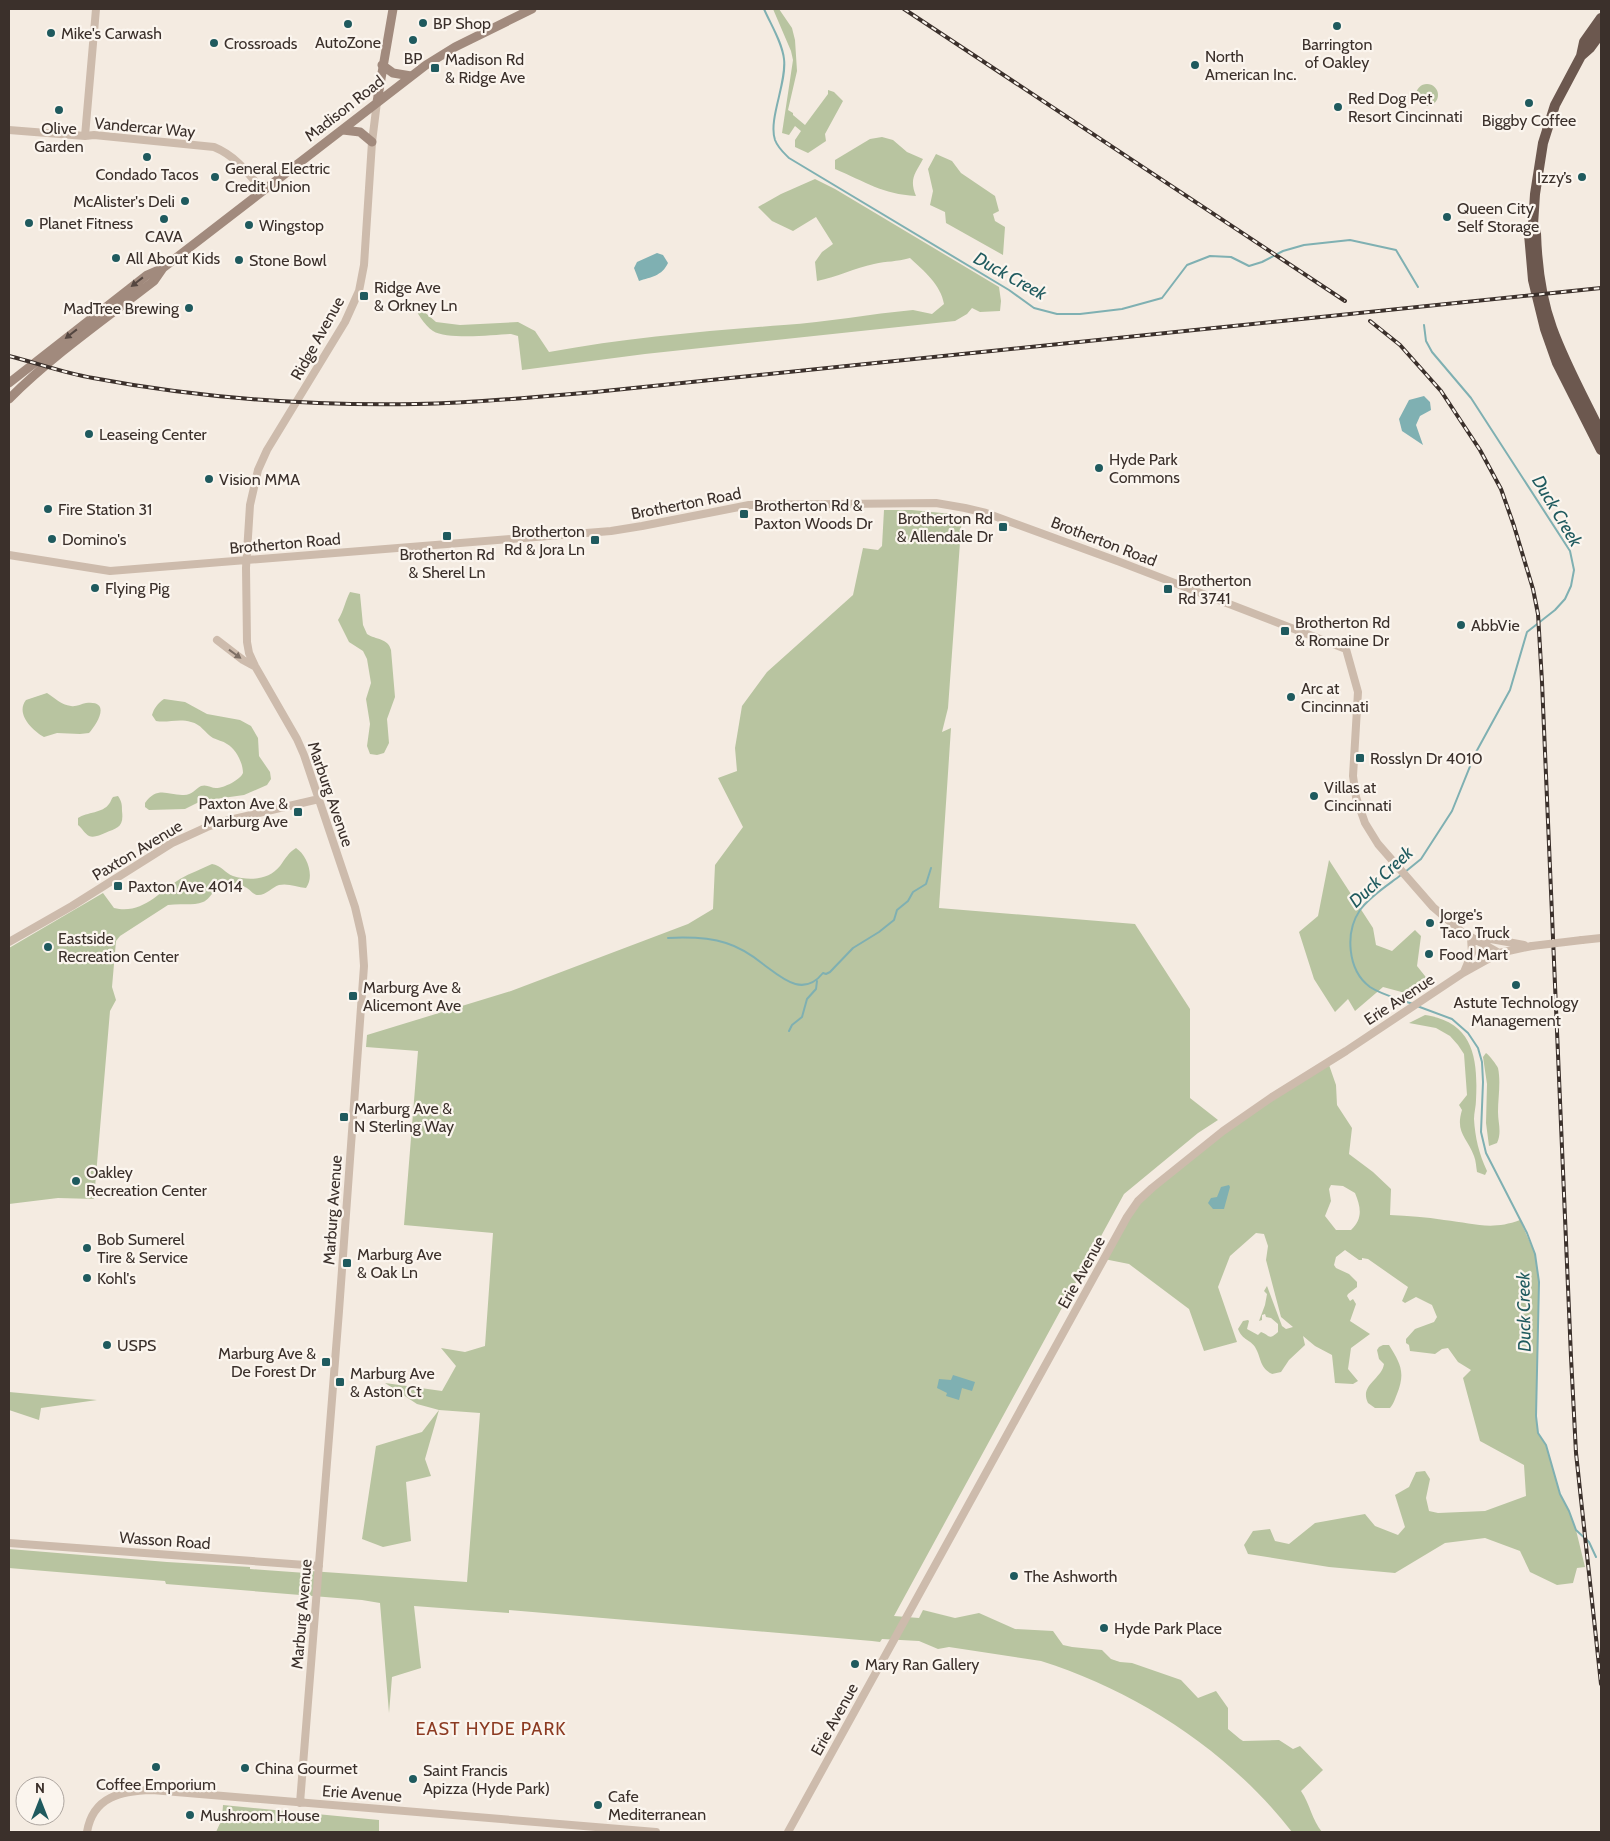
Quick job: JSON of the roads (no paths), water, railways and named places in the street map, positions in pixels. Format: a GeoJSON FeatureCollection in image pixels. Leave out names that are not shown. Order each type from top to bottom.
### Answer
{"type":"FeatureCollection","features":[{"type":"Feature","properties":{"kind":"highway"},"geometry":{"type":"LineString","coordinates":[[1581,56],[1584,42],[1601,18]]}},
{"type":"Feature","properties":{"kind":"highway"},"geometry":{"type":"LineString","coordinates":[[1601,33],[1590,48],[1581,56],[1564,85],[1545,134],[1537,174],[1533,225],[1528,234],[1532,280],[1545,330],[1558,363],[1601,450]]}},
{"type":"Feature","properties":{"kind":"highway"},"geometry":{"type":"LineString","coordinates":[[1533,225],[1536,233],[1541,282],[1552,327],[1574,379],[1601,433]]}},
{"type":"Feature","properties":{"kind":"main road","name":"Ridge Avenue"},"geometry":{"type":"LineString","coordinates":[[377,102],[392,9]]}},
{"type":"Feature","properties":{"kind":"main road","name":"Madison Road"},"geometry":{"type":"LineString","coordinates":[[9,383],[147,275],[163,268],[411,76],[444,53],[532,9]]}},
{"type":"Feature","properties":{"kind":"main road"},"geometry":{"type":"LineString","coordinates":[[382,65],[393,73],[411,76]]}},
{"type":"Feature","properties":{"kind":"main road"},"geometry":{"type":"LineString","coordinates":[[343,130],[360,132],[372,142]]}},
{"type":"Feature","properties":{"kind":"main road","name":"Madison Road"},"geometry":{"type":"LineString","coordinates":[[9,399],[70,346],[154,281],[163,268]]}},
{"type":"Feature","properties":{"kind":"street"},"geometry":{"type":"LineString","coordinates":[[85,136],[96,9]]}},
{"type":"Feature","properties":{"kind":"street","name":"Ridge Avenue"},"geometry":{"type":"LineString","coordinates":[[247,642],[246,560],[250,505],[258,470],[267,450],[345,322],[359,291],[364,265],[372,142],[377,102]]}},
{"type":"Feature","properties":{"kind":"street","name":"Vandercar Way"},"geometry":{"type":"LineString","coordinates":[[9,130],[85,136],[102,135],[214,147],[235,158],[262,190]]}},
{"type":"Feature","properties":{"kind":"street","name":"Brotherton Road"},"geometry":{"type":"LineString","coordinates":[[9,555],[110,571],[611,530],[642,526],[749,505],[936,503],[965,508],[1014,522],[1346,649],[1358,692],[1353,769],[1356,797],[1360,810],[1371,834],[1406,878],[1454,927],[1474,940]]}},
{"type":"Feature","properties":{"kind":"street"},"geometry":{"type":"LineString","coordinates":[[216,640],[254,666]]}},
{"type":"Feature","properties":{"kind":"street","name":"Marburg Avenue"},"geometry":{"type":"LineString","coordinates":[[247,642],[254,666],[297,739],[319,799],[355,907],[362,937],[364,966],[300,1803]]}},
{"type":"Feature","properties":{"kind":"street","name":"Paxton Avenue"},"geometry":{"type":"LineString","coordinates":[[9,942],[72,906],[172,843],[189,835],[225,821],[319,799]]}},
{"type":"Feature","properties":{"kind":"street","name":"Erie Avenue"},"geometry":{"type":"LineString","coordinates":[[788,1832],[913,1608],[1061,1335],[1138,1201],[1223,1131],[1463,973],[1499,954],[1532,946],[1601,938]]}},
{"type":"Feature","properties":{"kind":"street"},"geometry":{"type":"LineString","coordinates":[[1474,940],[1491,939],[1532,946]]}},
{"type":"Feature","properties":{"kind":"street"},"geometry":{"type":"LineString","coordinates":[[1474,940],[1499,954]]}},
{"type":"Feature","properties":{"kind":"street"},"geometry":{"type":"LineString","coordinates":[[1463,973],[1472,953],[1474,940]]}},
{"type":"Feature","properties":{"kind":"street","name":"Wasson Road"},"geometry":{"type":"LineString","coordinates":[[9,1543],[319,1566]]}},
{"type":"Feature","properties":{"kind":"street","name":"Erie Avenue"},"geometry":{"type":"LineString","coordinates":[[88,1832],[94,1813],[106,1800],[119,1793],[132,1790],[152,1790],[656,1832]]}},
{"type":"Feature","properties":{"kind":"water"},"geometry":{"type":"Polygon","coordinates":[[[657,253],[663,255],[668,263],[666,267],[656,275],[639,281],[634,268],[637,262],[657,253]]]}},
{"type":"Feature","properties":{"kind":"water"},"geometry":{"type":"Polygon","coordinates":[[[1424,396],[1430,402],[1431,410],[1420,416],[1416,425],[1423,445],[1402,431],[1399,419],[1409,400],[1424,396]]]}},
{"type":"Feature","properties":{"kind":"water"},"geometry":{"type":"Polygon","coordinates":[[[1229,1185],[1224,1209],[1213,1209],[1208,1203],[1211,1198],[1217,1197],[1221,1187],[1229,1185]]]}},
{"type":"Feature","properties":{"kind":"water"},"geometry":{"type":"Polygon","coordinates":[[[953,1375],[975,1382],[972,1391],[962,1388],[959,1400],[946,1396],[947,1393],[937,1388],[939,1379],[951,1380],[953,1375]]]}},
{"type":"Feature","properties":{"kind":"waterway","name":"Duck Creek"},"geometry":{"type":"LineString","coordinates":[[764,9],[779,40],[784,59],[783,79],[774,122],[775,140],[781,150],[789,158],[1009,290],[1034,308],[1057,314],[1080,314],[1122,309],[1162,298],[1187,265],[1210,256],[1231,257],[1249,266],[1262,262],[1283,251],[1304,245],[1350,240],[1396,250],[1418,287]]}},
{"type":"Feature","properties":{"kind":"waterway","name":"Duck Creek"},"geometry":{"type":"LineString","coordinates":[[1405,872],[1421,859],[1452,811],[1475,754],[1510,690],[1527,632],[1555,610],[1565,599],[1571,586],[1574,570],[1570,551],[1471,398],[1432,352],[1426,341],[1424,325]]}},
{"type":"Feature","properties":{"kind":"waterway"},"geometry":{"type":"LineString","coordinates":[[668,938],[697,938],[726,943],[750,955],[785,980],[800,985],[808,984],[823,973],[830,972],[853,948],[894,920],[897,910],[908,901],[913,892],[926,884],[931,868]]}},
{"type":"Feature","properties":{"kind":"waterway","name":"Duck Creek"},"geometry":{"type":"LineString","coordinates":[[1401,875],[1374,895],[1360,910],[1352,929],[1351,950],[1357,971],[1362,980],[1370,987],[1385,995],[1413,1004]]}},
{"type":"Feature","properties":{"kind":"waterway"},"geometry":{"type":"LineString","coordinates":[[789,1031],[792,1025],[802,1017],[807,999],[816,989],[817,981]]}},
{"type":"Feature","properties":{"kind":"waterway","name":"Duck Creek"},"geometry":{"type":"LineString","coordinates":[[1417,1006],[1452,1019],[1468,1033],[1478,1048],[1482,1062],[1483,1082],[1481,1132],[1486,1153],[1527,1233],[1535,1254],[1539,1282],[1536,1416],[1538,1433],[1546,1445],[1560,1494],[1576,1530],[1589,1542],[1596,1557]]}},
{"type":"Feature","properties":{"kind":"railway"},"geometry":{"type":"LineString","coordinates":[[904,9],[1345,301]]}},
{"type":"Feature","properties":{"kind":"railway"},"geometry":{"type":"LineString","coordinates":[[9,356],[93,378],[214,396],[336,404],[439,403],[595,392],[1601,288]]}},
{"type":"Feature","properties":{"kind":"railway"},"geometry":{"type":"LineString","coordinates":[[1370,321],[1400,345],[1441,391],[1480,450],[1501,489],[1533,589],[1538,614],[1576,1453],[1601,1684]]}},
{"type":"Feature","properties":{"kind":"place","name":"BP Shop"},"geometry":{"type":"Point","coordinates":[423,23]}},
{"type":"Feature","properties":{"kind":"place","name":"AutoZone"},"geometry":{"type":"Point","coordinates":[348,24]}},
{"type":"Feature","properties":{"kind":"place","name":"Barrington of Oakley"},"geometry":{"type":"Point","coordinates":[1337,26]}},
{"type":"Feature","properties":{"kind":"place","name":"Mike's Carwash"},"geometry":{"type":"Point","coordinates":[51,33]}},
{"type":"Feature","properties":{"kind":"place","name":"BP"},"geometry":{"type":"Point","coordinates":[413,40]}},
{"type":"Feature","properties":{"kind":"place","name":"Crossroads"},"geometry":{"type":"Point","coordinates":[214,43]}},
{"type":"Feature","properties":{"kind":"place","name":"North American Inc."},"geometry":{"type":"Point","coordinates":[1195,65]}},
{"type":"Feature","properties":{"kind":"place","name":"Madison Rd & Ridge Ave"},"geometry":{"type":"Point","coordinates":[435,68]}},
{"type":"Feature","properties":{"kind":"place","name":"Biggby Coffee"},"geometry":{"type":"Point","coordinates":[1529,103]}},
{"type":"Feature","properties":{"kind":"place","name":"Red Dog Pet Resort Cincinnati"},"geometry":{"type":"Point","coordinates":[1338,107]}},
{"type":"Feature","properties":{"kind":"place","name":"Olive Garden"},"geometry":{"type":"Point","coordinates":[59,110]}},
{"type":"Feature","properties":{"kind":"place","name":"Condado Tacos"},"geometry":{"type":"Point","coordinates":[147,157]}},
{"type":"Feature","properties":{"kind":"place","name":"General Electric Credit Union"},"geometry":{"type":"Point","coordinates":[215,177]}},
{"type":"Feature","properties":{"kind":"place","name":"Izzy’s"},"geometry":{"type":"Point","coordinates":[1582,177]}},
{"type":"Feature","properties":{"kind":"place","name":"McAlister's Deli"},"geometry":{"type":"Point","coordinates":[185,201]}},
{"type":"Feature","properties":{"kind":"place","name":"Queen City Self Storage"},"geometry":{"type":"Point","coordinates":[1447,217]}},
{"type":"Feature","properties":{"kind":"place","name":"CAVA"},"geometry":{"type":"Point","coordinates":[164,219]}},
{"type":"Feature","properties":{"kind":"place","name":"Planet Fitness"},"geometry":{"type":"Point","coordinates":[29,223]}},
{"type":"Feature","properties":{"kind":"place","name":"Wingstop"},"geometry":{"type":"Point","coordinates":[249,225]}},
{"type":"Feature","properties":{"kind":"place","name":"All About Kids"},"geometry":{"type":"Point","coordinates":[116,258]}},
{"type":"Feature","properties":{"kind":"place","name":"Stone Bowl"},"geometry":{"type":"Point","coordinates":[239,260]}},
{"type":"Feature","properties":{"kind":"place","name":"Ridge Ave & Orkney Ln"},"geometry":{"type":"Point","coordinates":[364,296]}},
{"type":"Feature","properties":{"kind":"place","name":"MadTree Brewing"},"geometry":{"type":"Point","coordinates":[189,308]}},
{"type":"Feature","properties":{"kind":"place","name":"Leaseing Center"},"geometry":{"type":"Point","coordinates":[89,434]}},
{"type":"Feature","properties":{"kind":"place","name":"Hyde Park Commons"},"geometry":{"type":"Point","coordinates":[1099,468]}},
{"type":"Feature","properties":{"kind":"place","name":"Vision MMA"},"geometry":{"type":"Point","coordinates":[209,479]}},
{"type":"Feature","properties":{"kind":"place","name":"Fire Station 31"},"geometry":{"type":"Point","coordinates":[48,509]}},
{"type":"Feature","properties":{"kind":"place","name":"Brotherton Rd & Paxton Woods Dr"},"geometry":{"type":"Point","coordinates":[744,514]}},
{"type":"Feature","properties":{"kind":"place","name":"Brotherton Rd & Allendale Dr"},"geometry":{"type":"Point","coordinates":[1003,527]}},
{"type":"Feature","properties":{"kind":"place","name":"Brotherton Rd & Sherel Ln"},"geometry":{"type":"Point","coordinates":[447,536]}},
{"type":"Feature","properties":{"kind":"place","name":"Domino's"},"geometry":{"type":"Point","coordinates":[52,539]}},
{"type":"Feature","properties":{"kind":"place","name":"Brotherton Rd & Jora Ln"},"geometry":{"type":"Point","coordinates":[595,540]}},
{"type":"Feature","properties":{"kind":"place","name":"Flying Pig"},"geometry":{"type":"Point","coordinates":[95,588]}},
{"type":"Feature","properties":{"kind":"place","name":"Brotherton Rd 3741"},"geometry":{"type":"Point","coordinates":[1168,589]}},
{"type":"Feature","properties":{"kind":"place","name":"AbbVie"},"geometry":{"type":"Point","coordinates":[1461,625]}},
{"type":"Feature","properties":{"kind":"place","name":"Brotherton Rd & Romaine Dr"},"geometry":{"type":"Point","coordinates":[1285,631]}},
{"type":"Feature","properties":{"kind":"place","name":"Arc at Cincinnati"},"geometry":{"type":"Point","coordinates":[1291,697]}},
{"type":"Feature","properties":{"kind":"place","name":"Rosslyn Dr 4010"},"geometry":{"type":"Point","coordinates":[1360,758]}},
{"type":"Feature","properties":{"kind":"place","name":"Villas at Cincinnati"},"geometry":{"type":"Point","coordinates":[1314,796]}},
{"type":"Feature","properties":{"kind":"place","name":"Paxton Ave & Marburg Ave"},"geometry":{"type":"Point","coordinates":[298,812]}},
{"type":"Feature","properties":{"kind":"place","name":"Paxton Ave 4014"},"geometry":{"type":"Point","coordinates":[118,886]}},
{"type":"Feature","properties":{"kind":"place","name":"Jorge's Taco Truck"},"geometry":{"type":"Point","coordinates":[1430,923]}},
{"type":"Feature","properties":{"kind":"place","name":"Eastside Recreation Center"},"geometry":{"type":"Point","coordinates":[48,947]}},
{"type":"Feature","properties":{"kind":"place","name":"Food Mart"},"geometry":{"type":"Point","coordinates":[1429,954]}},
{"type":"Feature","properties":{"kind":"place","name":"Astute Technology Management"},"geometry":{"type":"Point","coordinates":[1516,985]}},
{"type":"Feature","properties":{"kind":"place","name":"Marburg Ave & Alicemont Ave"},"geometry":{"type":"Point","coordinates":[353,996]}},
{"type":"Feature","properties":{"kind":"place","name":"Marburg Ave & N Sterling Way"},"geometry":{"type":"Point","coordinates":[344,1117]}},
{"type":"Feature","properties":{"kind":"place","name":"Oakley Recreation Center"},"geometry":{"type":"Point","coordinates":[76,1181]}},
{"type":"Feature","properties":{"kind":"place","name":"Bob Sumerel Tire & Service"},"geometry":{"type":"Point","coordinates":[87,1248]}},
{"type":"Feature","properties":{"kind":"place","name":"Marburg Ave & Oak Ln"},"geometry":{"type":"Point","coordinates":[347,1263]}},
{"type":"Feature","properties":{"kind":"place","name":"Kohl's"},"geometry":{"type":"Point","coordinates":[87,1278]}},
{"type":"Feature","properties":{"kind":"place","name":"USPS"},"geometry":{"type":"Point","coordinates":[107,1345]}},
{"type":"Feature","properties":{"kind":"place","name":"Marburg Ave & De Forest Dr"},"geometry":{"type":"Point","coordinates":[326,1362]}},
{"type":"Feature","properties":{"kind":"place","name":"Marburg Ave & Aston Ct"},"geometry":{"type":"Point","coordinates":[340,1382]}},
{"type":"Feature","properties":{"kind":"place","name":"The Ashworth"},"geometry":{"type":"Point","coordinates":[1014,1576]}},
{"type":"Feature","properties":{"kind":"place","name":"Hyde Park Place"},"geometry":{"type":"Point","coordinates":[1104,1628]}},
{"type":"Feature","properties":{"kind":"place","name":"Mary Ran Gallery"},"geometry":{"type":"Point","coordinates":[855,1664]}},
{"type":"Feature","properties":{"kind":"place","name":"Coffee Emporium"},"geometry":{"type":"Point","coordinates":[156,1767]}},
{"type":"Feature","properties":{"kind":"place","name":"China Gourmet"},"geometry":{"type":"Point","coordinates":[245,1768]}},
{"type":"Feature","properties":{"kind":"place","name":"Saint Francis Apizza (Hyde Park)"},"geometry":{"type":"Point","coordinates":[413,1779]}},
{"type":"Feature","properties":{"kind":"place","name":"Cafe Mediterranean"},"geometry":{"type":"Point","coordinates":[598,1805]}},
{"type":"Feature","properties":{"kind":"place","name":"Mushroom House"},"geometry":{"type":"Point","coordinates":[190,1815]}},
{"type":"Feature","properties":{"kind":"district","name":"EAST HYDE PARK"},"geometry":{"type":"Point","coordinates":[491,1729]}}]}
